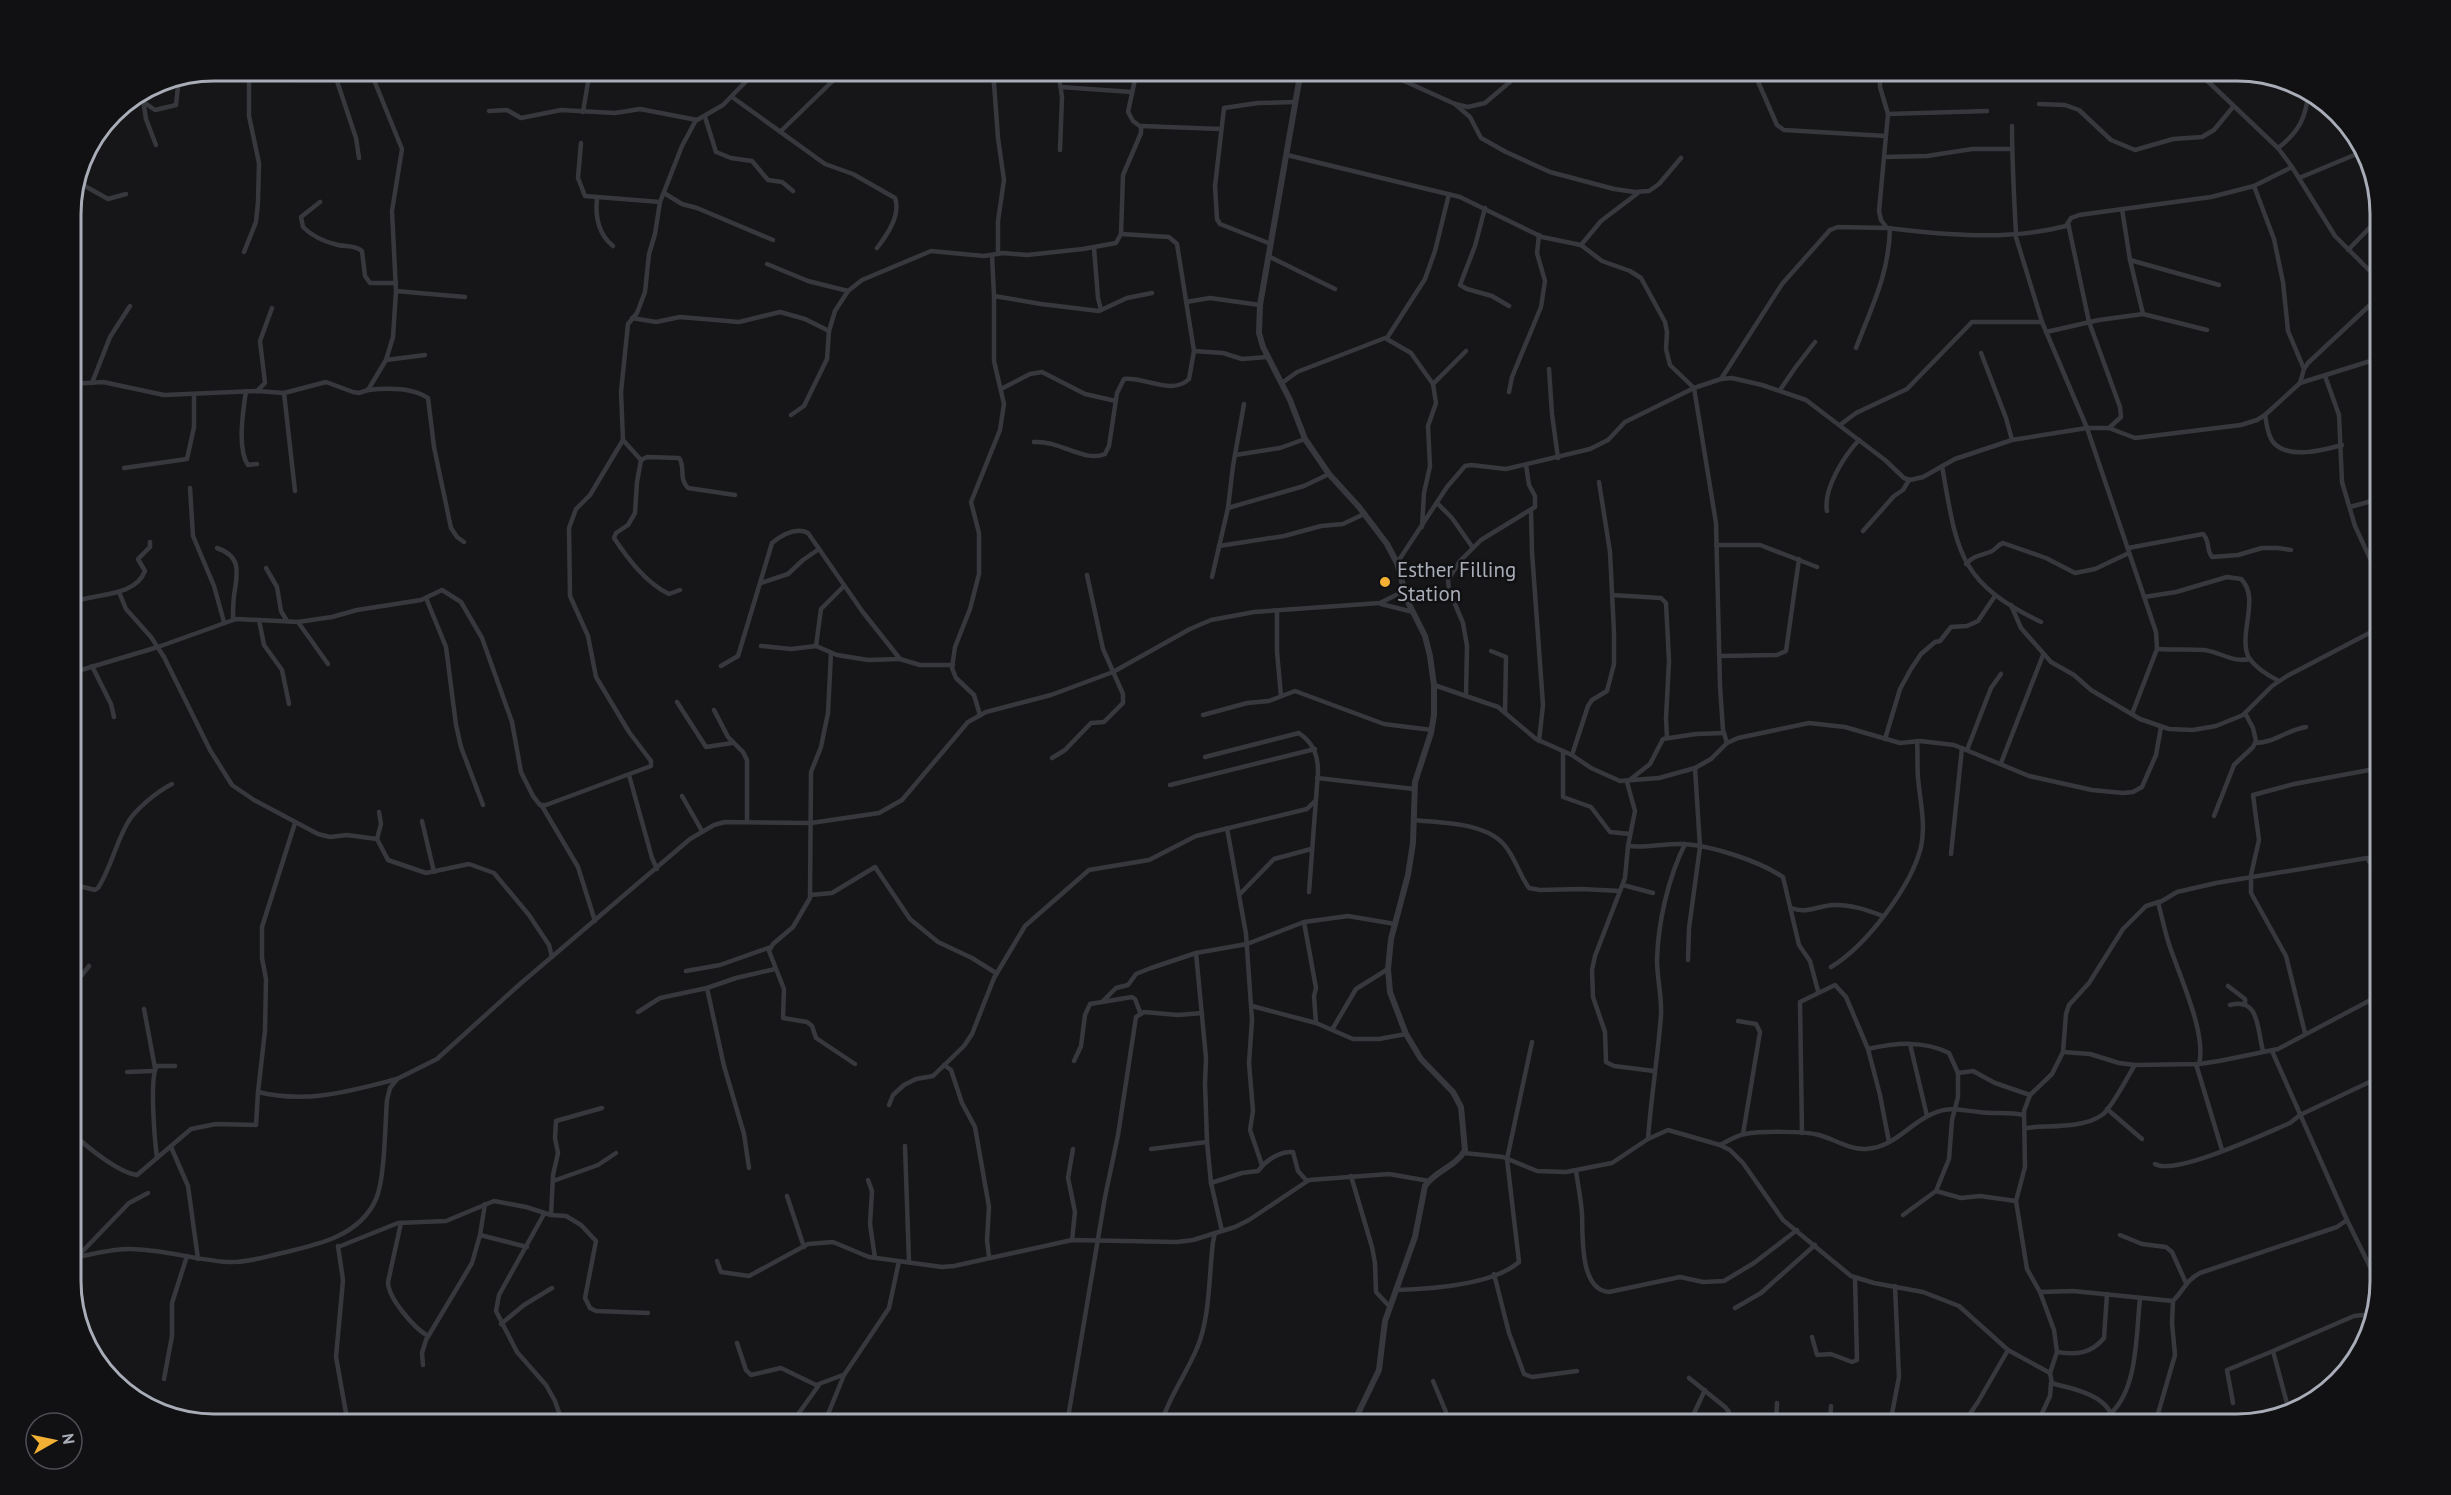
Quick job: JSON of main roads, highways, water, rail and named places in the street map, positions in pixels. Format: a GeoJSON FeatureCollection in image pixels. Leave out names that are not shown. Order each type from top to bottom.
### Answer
{"type":"FeatureCollection","features":[{"type":"Feature","properties":{"kind":"place","name":"Esther Filling Station"},"geometry":{"type":"Point","coordinates":[1385,582]}}]}
